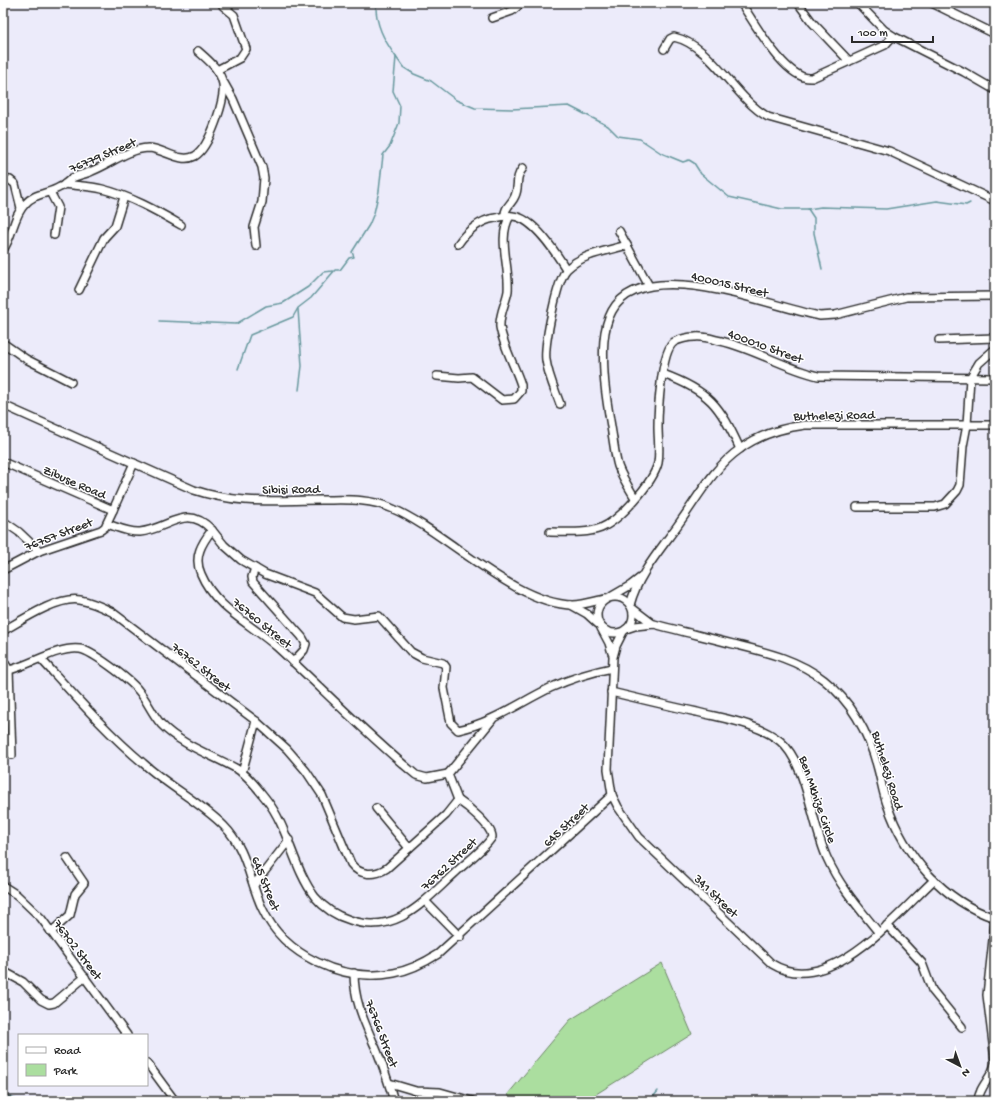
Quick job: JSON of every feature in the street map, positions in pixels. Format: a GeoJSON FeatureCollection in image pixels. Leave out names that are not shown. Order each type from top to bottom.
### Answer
{"type":"FeatureCollection","features":[{"type":"Feature","properties":{"kind":"street"},"geometry":{"type":"LineString","coordinates":[[492,18],[512,11],[518,6],[519,3]]}},
{"type":"Feature","properties":{"kind":"street"},"geometry":{"type":"LineString","coordinates":[[741,3],[772,48],[799,76],[812,78],[885,45],[893,36]]}},
{"type":"Feature","properties":{"kind":"street"},"geometry":{"type":"LineString","coordinates":[[798,3],[812,22],[849,61]]}},
{"type":"Feature","properties":{"kind":"street"},"geometry":{"type":"LineString","coordinates":[[858,3],[884,30],[893,36],[964,72],[995,90]]}},
{"type":"Feature","properties":{"kind":"street"},"geometry":{"type":"LineString","coordinates":[[932,3],[995,34]]}},
{"type":"Feature","properties":{"kind":"street"},"geometry":{"type":"LineString","coordinates":[[217,70],[240,58],[246,49],[234,15],[223,6]]}},
{"type":"Feature","properties":{"kind":"street"},"geometry":{"type":"LineString","coordinates":[[664,49],[670,39],[674,37],[700,49],[741,95],[768,117],[889,151],[995,201]]}},
{"type":"Feature","properties":{"kind":"street","name":"76779 Street"},"geometry":{"type":"LineString","coordinates":[[21,208],[32,198],[50,192],[76,176],[91,172],[138,150],[157,149],[182,158],[194,156],[203,148],[207,140],[222,100],[224,90],[217,70],[198,51]]}},
{"type":"Feature","properties":{"kind":"street"},"geometry":{"type":"LineString","coordinates":[[221,78],[233,99],[262,167],[264,178],[262,202],[254,227],[256,246]]}},
{"type":"Feature","properties":{"kind":"street"},"geometry":{"type":"LineString","coordinates":[[437,376],[459,378],[472,377],[502,400],[514,399],[521,391],[521,385],[503,337],[500,322],[508,291],[504,233],[507,216],[505,209],[514,198],[518,176],[523,168]]}},
{"type":"Feature","properties":{"kind":"street"},"geometry":{"type":"LineString","coordinates":[[3,180],[10,180],[15,184],[21,208],[11,236],[3,250]]}},
{"type":"Feature","properties":{"kind":"street"},"geometry":{"type":"LineString","coordinates":[[65,184],[103,190],[124,197],[144,205],[181,225]]}},
{"type":"Feature","properties":{"kind":"street"},"geometry":{"type":"LineString","coordinates":[[50,192],[58,207],[54,235]]}},
{"type":"Feature","properties":{"kind":"street"},"geometry":{"type":"LineString","coordinates":[[79,290],[104,238],[115,226],[124,197]]}},
{"type":"Feature","properties":{"kind":"street"},"geometry":{"type":"LineString","coordinates":[[458,244],[466,234],[484,221],[507,216],[519,218],[536,230],[553,249],[566,269]]}},
{"type":"Feature","properties":{"kind":"street"},"geometry":{"type":"LineString","coordinates":[[619,231],[649,286]]}},
{"type":"Feature","properties":{"kind":"street"},"geometry":{"type":"LineString","coordinates":[[560,404],[547,366],[546,354],[559,285],[566,269],[580,259],[626,245]]}},
{"type":"Feature","properties":{"kind":"street","name":"400015 Street"},"geometry":{"type":"LineString","coordinates":[[635,498],[618,467],[605,390],[604,346],[607,321],[615,306],[627,294],[649,286],[695,285],[820,316],[835,315],[906,298],[995,296]]}},
{"type":"Feature","properties":{"kind":"street","name":"400010 Street"},"geometry":{"type":"LineString","coordinates":[[550,532],[574,532],[600,528],[608,524],[635,498],[652,478],[658,461],[658,411],[665,360],[670,346],[674,342],[694,337],[705,337],[740,346],[818,376],[970,378]]}},
{"type":"Feature","properties":{"kind":"street"},"geometry":{"type":"LineString","coordinates":[[939,340],[995,338]]}},
{"type":"Feature","properties":{"kind":"street"},"geometry":{"type":"LineString","coordinates":[[3,343],[26,359],[71,382]]}},
{"type":"Feature","properties":{"kind":"street"},"geometry":{"type":"LineString","coordinates":[[857,507],[935,507],[949,501],[957,491],[960,484],[963,446],[968,425],[970,378],[979,363],[995,349]]}},
{"type":"Feature","properties":{"kind":"street"},"geometry":{"type":"LineString","coordinates":[[663,374],[693,386],[710,400],[726,420],[740,449]]}},
{"type":"Feature","properties":{"kind":"street"},"geometry":{"type":"LineString","coordinates":[[970,378],[995,378]]}},
{"type":"Feature","properties":{"kind":"street","name":"Sibisi Road"},"geometry":{"type":"LineString","coordinates":[[3,405],[194,490],[229,499],[258,501],[362,500],[383,505],[408,516],[521,590],[544,599],[571,605],[587,614],[600,626]]}},
{"type":"Feature","properties":{"kind":"street","name":"Buthelezi Road"},"geometry":{"type":"LineString","coordinates":[[624,630],[633,619],[631,606],[634,592],[644,573],[714,475],[740,449],[754,439],[790,427],[805,425],[995,426]]}},
{"type":"Feature","properties":{"kind":"street","name":"Zibuse Road"},"geometry":{"type":"LineString","coordinates":[[3,462],[113,510],[134,463]]}},
{"type":"Feature","properties":{"kind":"street","name":"76757 Street"},"geometry":{"type":"LineString","coordinates":[[3,570],[39,551],[97,531],[107,524],[113,510]]}},
{"type":"Feature","properties":{"kind":"street"},"geometry":{"type":"LineString","coordinates":[[107,524],[138,532],[154,529],[187,517],[193,517],[201,520],[232,552],[255,568],[315,593],[342,617],[354,619],[378,616],[411,652],[422,658],[443,663],[446,667],[444,688],[451,723],[455,729],[473,726],[493,718],[569,680],[592,672],[612,668]]}},
{"type":"Feature","properties":{"kind":"street"},"geometry":{"type":"LineString","coordinates":[[3,522],[19,532],[39,551]]}},
{"type":"Feature","properties":{"kind":"street","name":"76760 Street"},"geometry":{"type":"LineString","coordinates":[[212,530],[199,552],[198,563],[201,575],[226,608],[293,662],[416,774],[427,778],[448,774]]}},
{"type":"Feature","properties":{"kind":"street","name":"76760 Street"},"geometry":{"type":"LineString","coordinates":[[255,568],[252,578],[253,582],[302,637],[306,644],[304,650],[293,662]]}},
{"type":"Feature","properties":{"kind":"street","name":"Buthelezi Road"},"geometry":{"type":"LineString","coordinates":[[608,598],[631,585],[644,573]]}},
{"type":"Feature","properties":{"kind":"street"},"geometry":{"type":"LineString","coordinates":[[600,626],[597,619],[598,608],[608,598]]}},
{"type":"Feature","properties":{"kind":"street","name":"Buthelezi Road"},"geometry":{"type":"LineString","coordinates":[[608,598],[621,598],[638,614],[654,624],[773,654],[799,663],[825,680],[837,691],[852,710],[866,733],[873,749],[886,802],[893,822],[909,850],[934,880],[963,903],[995,918]]}},
{"type":"Feature","properties":{"kind":"street","name":"Sibisi Road"},"geometry":{"type":"LineString","coordinates":[[571,605],[608,598]]}},
{"type":"Feature","properties":{"kind":"street","name":"76762 Street"},"geometry":{"type":"LineString","coordinates":[[3,631],[63,601],[76,599],[94,603],[112,612],[256,721],[287,749],[310,777],[322,795],[354,868],[362,873],[379,873],[387,868],[446,815],[458,800],[468,807],[485,824],[492,836],[425,901],[406,915],[380,924],[366,924],[341,917],[325,907],[310,890],[289,840],[273,808],[242,773],[201,751],[167,730],[154,716],[138,690],[102,660],[82,649],[67,650],[9,670]]}},
{"type":"Feature","properties":{"kind":"street","name":"Buthelezi Road"},"geometry":{"type":"LineString","coordinates":[[600,626],[611,633],[635,626],[654,624]]}},
{"type":"Feature","properties":{"kind":"street","name":"341 Street"},"geometry":{"type":"LineString","coordinates":[[600,626],[610,643],[613,657]]}},
{"type":"Feature","properties":{"kind":"street","name":"341 Street"},"geometry":{"type":"LineString","coordinates":[[624,630],[616,646],[612,668],[608,769],[612,795],[623,816],[639,837],[766,959],[778,968],[798,974],[822,970],[861,947],[879,933],[934,880]]}},
{"type":"Feature","properties":{"kind":"street","name":"645 Street"},"geometry":{"type":"LineString","coordinates":[[41,659],[88,711],[132,754],[226,828],[240,847],[262,908],[270,921],[291,945],[315,961],[330,967],[354,973],[381,974],[408,969],[438,954],[460,937],[612,795]]}},
{"type":"Feature","properties":{"kind":"street"},"geometry":{"type":"LineString","coordinates":[[3,660],[9,670],[12,755]]}},
{"type":"Feature","properties":{"kind":"street","name":"Ben Mkhize Circle"},"geometry":{"type":"LineString","coordinates":[[611,692],[743,724],[767,733],[781,742],[794,758],[799,770],[816,832],[833,870],[843,889],[879,933]]}},
{"type":"Feature","properties":{"kind":"street"},"geometry":{"type":"LineString","coordinates":[[458,800],[448,774],[493,718]]}},
{"type":"Feature","properties":{"kind":"street"},"geometry":{"type":"LineString","coordinates":[[242,773],[256,721]]}},
{"type":"Feature","properties":{"kind":"street"},"geometry":{"type":"LineString","coordinates":[[376,808],[409,848]]}},
{"type":"Feature","properties":{"kind":"street"},"geometry":{"type":"LineString","coordinates":[[254,885],[289,840]]}},
{"type":"Feature","properties":{"kind":"street"},"geometry":{"type":"LineString","coordinates":[[51,932],[70,915],[75,894],[84,883],[67,858]]}},
{"type":"Feature","properties":{"kind":"street","name":"76702 Street"},"geometry":{"type":"LineString","coordinates":[[5,888],[33,910],[126,1034]]}},
{"type":"Feature","properties":{"kind":"street"},"geometry":{"type":"LineString","coordinates":[[425,901],[460,937]]}},
{"type":"Feature","properties":{"kind":"street"},"geometry":{"type":"LineString","coordinates":[[978,1101],[980,1092],[992,1071],[995,1062],[988,1002],[995,921]]}},
{"type":"Feature","properties":{"kind":"street"},"geometry":{"type":"LineString","coordinates":[[887,925],[922,963],[928,984],[962,1026]]}},
{"type":"Feature","properties":{"kind":"street"},"geometry":{"type":"LineString","coordinates":[[3,971],[23,982],[41,1000],[49,1004],[54,1003],[84,977]]}},
{"type":"Feature","properties":{"kind":"street","name":"76766 Street"},"geometry":{"type":"LineString","coordinates":[[354,973],[354,991],[358,1006],[394,1101]]}},
{"type":"Feature","properties":{"kind":"street"},"geometry":{"type":"LineString","coordinates":[[148,1064],[175,1101]]}},
{"type":"Feature","properties":{"kind":"street"},"geometry":{"type":"LineString","coordinates":[[388,1082],[416,1091],[440,1092],[472,1101]]}},
{"type":"Feature","properties":{"kind":"green space"},"geometry":{"type":"Polygon","coordinates":[[[662,963],[692,1034],[585,1101],[511,1101],[508,1094],[570,1020],[662,963]]]}},
{"type":"Feature","properties":{"kind":"waterway"},"geometry":{"type":"LineString","coordinates":[[238,369],[250,335],[293,317],[298,308],[311,298],[335,270],[340,270],[349,258],[354,257],[352,252],[369,225],[374,213],[379,191],[383,155],[390,146],[399,123],[400,106],[393,91],[396,57],[381,32],[377,18],[376,3]]}},
{"type":"Feature","properties":{"kind":"waterway"},"geometry":{"type":"LineString","coordinates":[[396,57],[403,67],[414,74],[431,81],[456,100],[475,108],[512,109],[569,106],[608,126],[618,136],[640,139],[661,153],[683,162],[689,160],[694,163],[701,174],[729,197],[782,209],[808,209],[821,207],[886,209],[937,201],[966,205],[970,203]]}},
{"type":"Feature","properties":{"kind":"waterway"},"geometry":{"type":"LineString","coordinates":[[808,209],[814,218],[814,233],[822,269]]}},
{"type":"Feature","properties":{"kind":"waterway"},"geometry":{"type":"LineString","coordinates":[[159,321],[236,324],[266,306],[283,303],[308,287],[323,272],[333,271]]}},
{"type":"Feature","properties":{"kind":"waterway"},"geometry":{"type":"LineString","coordinates":[[298,309],[302,366],[299,390]]}},
{"type":"Feature","properties":{"kind":"waterway"},"geometry":{"type":"LineString","coordinates":[[653,1101],[653,1097],[658,1091]]}},
{"type":"Feature","properties":{"kind":"waterway"},"geometry":{"type":"LineString","coordinates":[[3,1094],[19,1101]]}}]}
